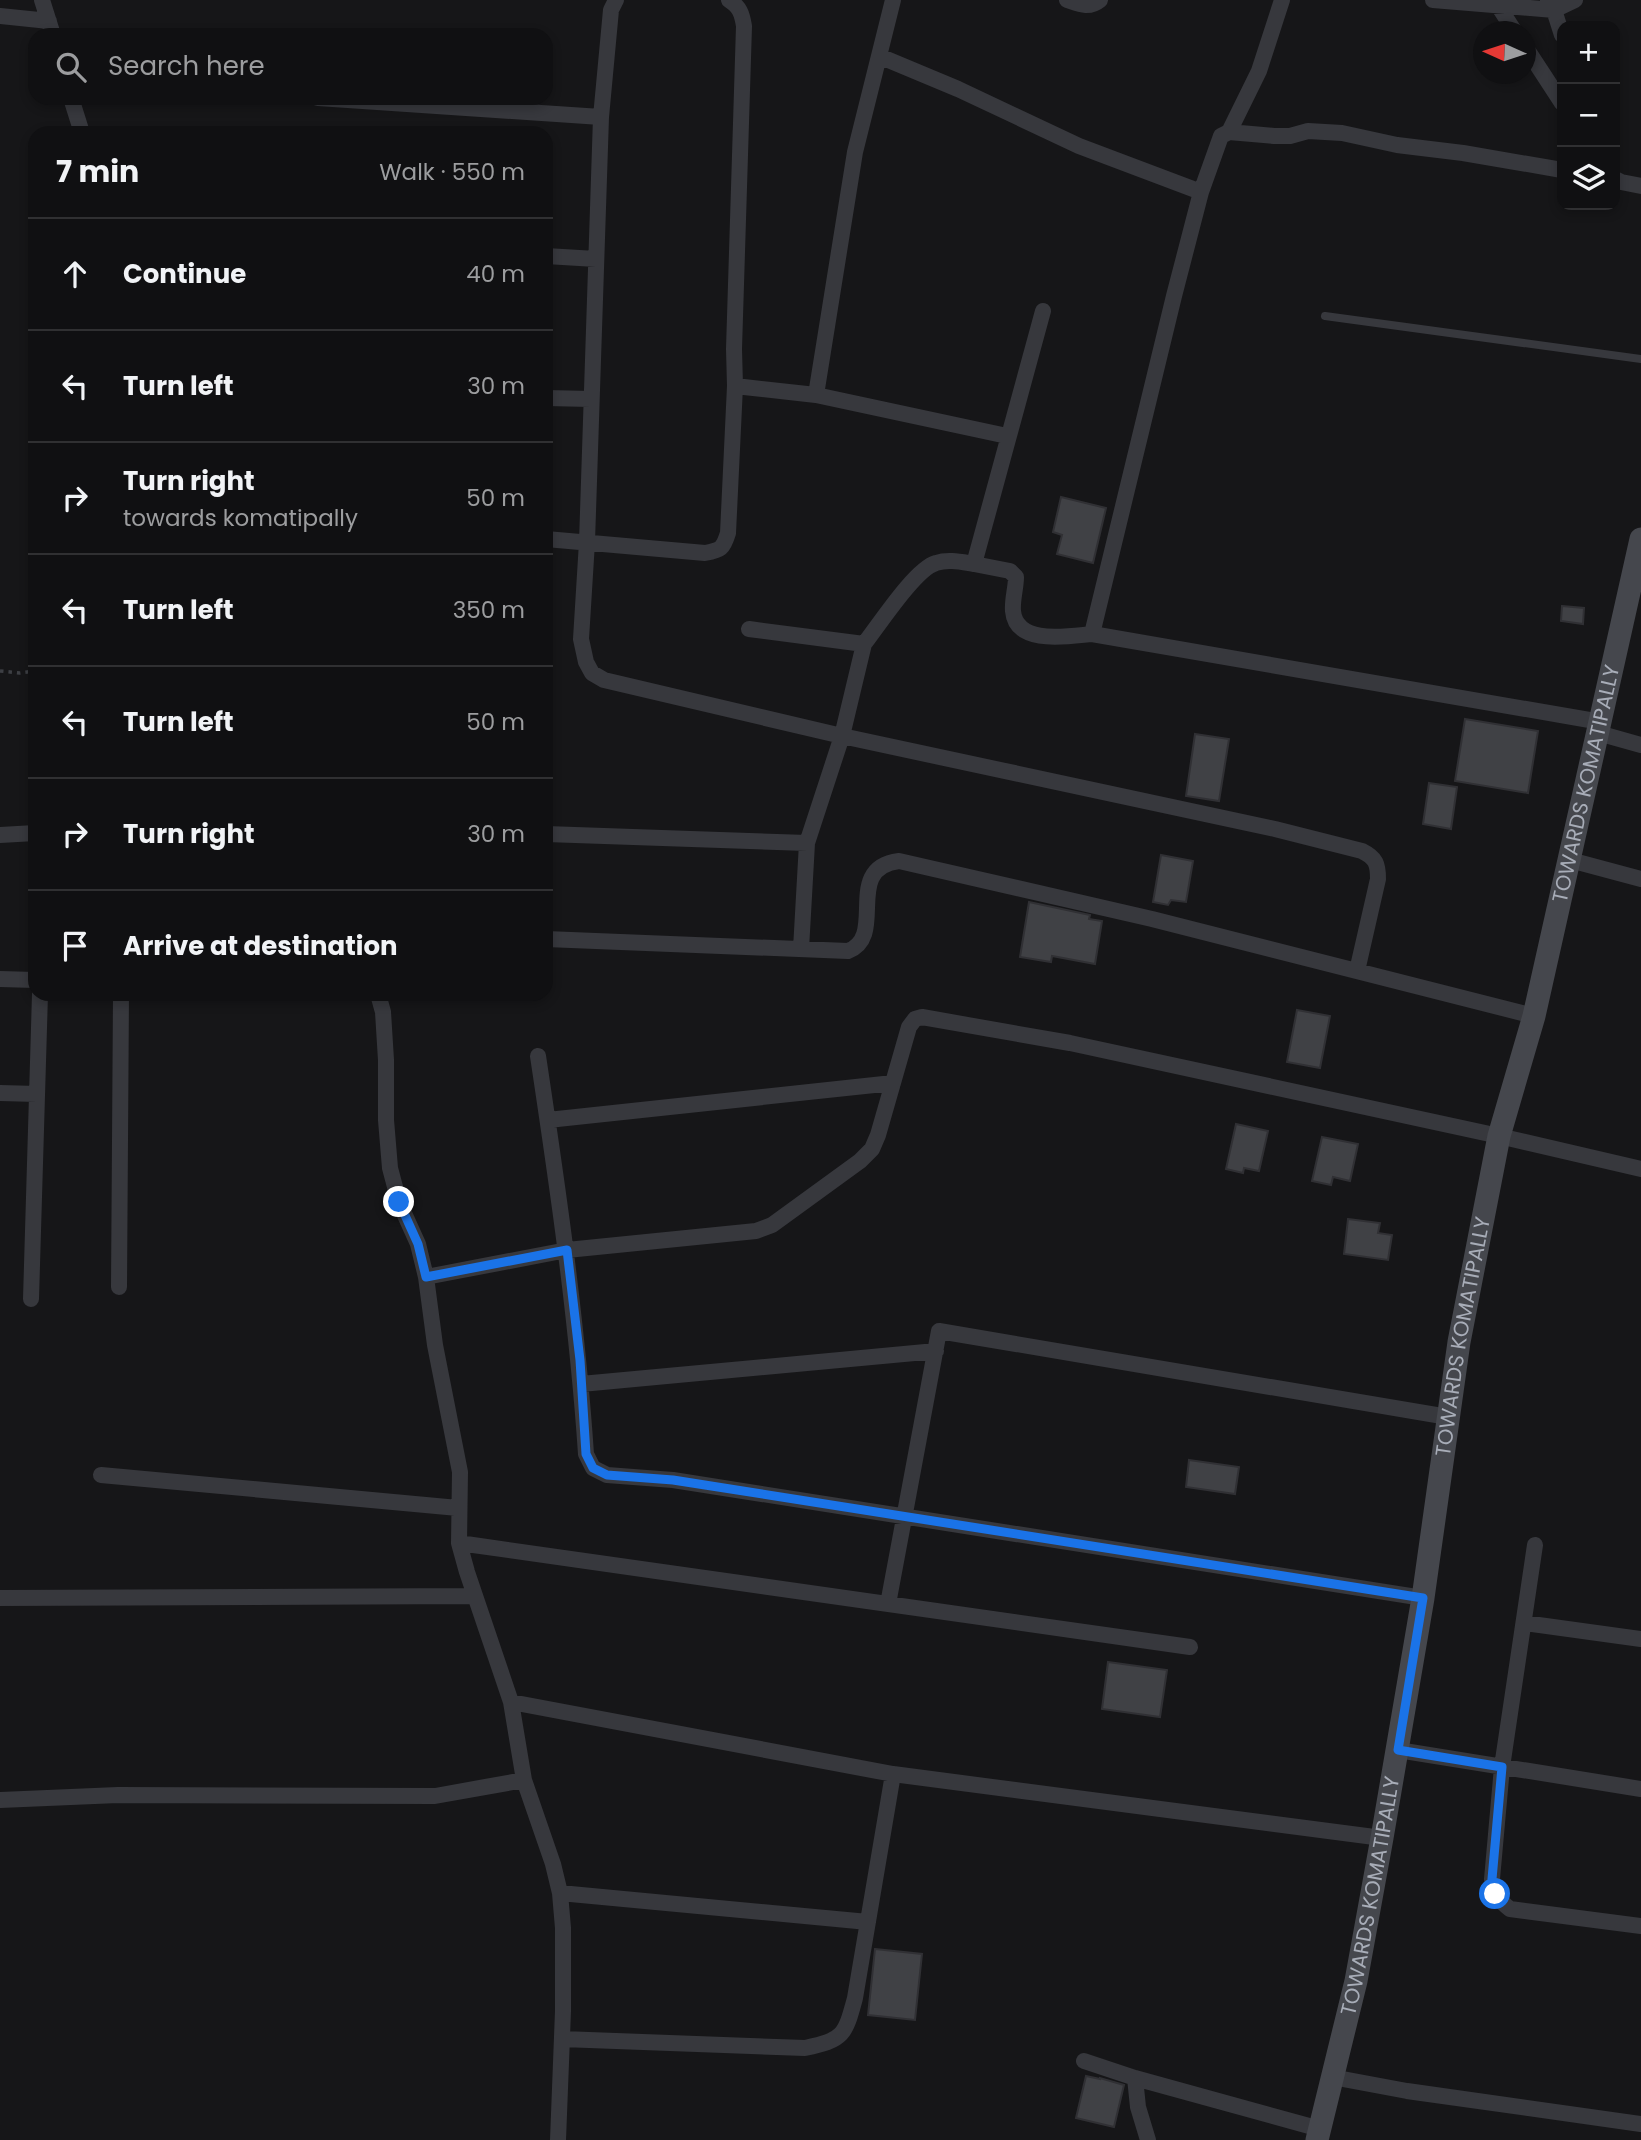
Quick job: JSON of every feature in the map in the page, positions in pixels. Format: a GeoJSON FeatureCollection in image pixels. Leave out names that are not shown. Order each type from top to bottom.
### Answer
{"type":"FeatureCollection","features":[{"type":"Feature","properties":{"kind":"street"},"geometry":{"type":"LineString","coordinates":[[0,16],[50,28],[42,0]]}},
{"type":"Feature","properties":{"kind":"street"},"geometry":{"type":"LineString","coordinates":[[617,0],[611,10],[601,117],[587,542],[581,639],[586,662],[592,673],[604,680],[842,736],[1275,829],[1362,851],[1373,857],[1378,866],[1378,879],[1357,971]]}},
{"type":"Feature","properties":{"kind":"street"},"geometry":{"type":"LineString","coordinates":[[553,540],[705,553],[717,551],[724,546],[728,533],[735,386],[744,26],[738,6],[729,0]]}},
{"type":"Feature","properties":{"kind":"street"},"geometry":{"type":"LineString","coordinates":[[816,396],[855,152],[893,0]]}},
{"type":"Feature","properties":{"kind":"street"},"geometry":{"type":"LineString","coordinates":[[1067,0],[1084,6],[1093,5],[1100,0]]}},
{"type":"Feature","properties":{"kind":"street"},"geometry":{"type":"LineString","coordinates":[[1229,132],[1259,71],[1282,0]]}},
{"type":"Feature","properties":{"kind":"street"},"geometry":{"type":"LineString","coordinates":[[1433,0],[1550,5],[1575,0]]}},
{"type":"Feature","properties":{"kind":"street"},"geometry":{"type":"LineString","coordinates":[[1497,4],[1508,21]]}},
{"type":"Feature","properties":{"kind":"street"},"geometry":{"type":"LineString","coordinates":[[1550,5],[1557,22]]}},
{"type":"Feature","properties":{"kind":"street"},"geometry":{"type":"LineString","coordinates":[[879,56],[958,89],[1079,146],[1201,192]]}},
{"type":"Feature","properties":{"kind":"street"},"geometry":{"type":"LineString","coordinates":[[1536,64],[1557,96]]}},
{"type":"Feature","properties":{"kind":"street"},"geometry":{"type":"LineString","coordinates":[[73,105],[80,126]]}},
{"type":"Feature","properties":{"kind":"street"},"geometry":{"type":"LineString","coordinates":[[422,105],[601,117]]}},
{"type":"Feature","properties":{"kind":"street"},"geometry":{"type":"LineString","coordinates":[[1092,634],[1174,296],[1201,192],[1221,136],[1229,132],[1273,136],[1290,136],[1308,131],[1342,133],[1396,145],[1557,169]]}},
{"type":"Feature","properties":{"kind":"street"},"geometry":{"type":"LineString","coordinates":[[1620,181],[1641,186]]}},
{"type":"Feature","properties":{"kind":"street"},"geometry":{"type":"LineString","coordinates":[[553,256],[596,259]]}},
{"type":"Feature","properties":{"kind":"street"},"geometry":{"type":"LineString","coordinates":[[974,564],[1043,311]]}},
{"type":"Feature","properties":{"kind":"street"},"geometry":{"type":"LineString","coordinates":[[735,386],[816,396],[1007,436]]}},
{"type":"Feature","properties":{"kind":"street"},"geometry":{"type":"LineString","coordinates":[[553,398],[591,399]]}},
{"type":"Feature","properties":{"kind":"street","name":"TOWARDS KOMATIPALLY"},"geometry":{"type":"LineString","coordinates":[[1318,2134],[1356,1981],[1398,1750],[1423,1598],[1459,1342],[1499,1136],[1534,1016],[1641,539]]}},
{"type":"Feature","properties":{"kind":"street"},"geometry":{"type":"LineString","coordinates":[[801,949],[807,843],[842,736],[864,644],[918,575],[933,563],[948,560],[1010,570],[1016,577],[1014,616],[1030,634],[1042,637],[1092,634],[1600,728],[1641,745]]}},
{"type":"Feature","properties":{"kind":"street"},"geometry":{"type":"LineString","coordinates":[[749,629],[864,644]]}},
{"type":"Feature","properties":{"kind":"street"},"geometry":{"type":"LineString","coordinates":[[0,835],[28,834]]}},
{"type":"Feature","properties":{"kind":"street"},"geometry":{"type":"LineString","coordinates":[[553,834],[807,843]]}},
{"type":"Feature","properties":{"kind":"street"},"geometry":{"type":"LineString","coordinates":[[1570,860],[1641,879]]}},
{"type":"Feature","properties":{"kind":"street"},"geometry":{"type":"LineString","coordinates":[[553,939],[848,951],[861,942],[865,930],[869,882],[873,873],[879,866],[899,861],[1152,919],[1534,1016]]}},
{"type":"Feature","properties":{"kind":"street"},"geometry":{"type":"LineString","coordinates":[[0,979],[28,980]]}},
{"type":"Feature","properties":{"kind":"street"},"geometry":{"type":"LineString","coordinates":[[31,1300],[40,1001]]}},
{"type":"Feature","properties":{"kind":"street"},"geometry":{"type":"LineString","coordinates":[[119,1287],[121,1001]]}},
{"type":"Feature","properties":{"kind":"street"},"geometry":{"type":"LineString","coordinates":[[380,1001],[386,1048],[386,1120],[390,1168],[399,1202],[418,1244],[426,1277],[435,1345],[460,1472],[459,1543],[511,1702],[524,1780],[560,1892],[563,1928],[558,2140]]}},
{"type":"Feature","properties":{"kind":"street"},"geometry":{"type":"LineString","coordinates":[[426,1277],[567,1250],[757,1231],[772,1225],[872,1149],[911,1023],[915,1019],[928,1018],[1070,1043],[1641,1169]]}},
{"type":"Feature","properties":{"kind":"street"},"geometry":{"type":"LineString","coordinates":[[538,1056],[567,1250],[582,1384],[586,1454],[593,1468],[607,1475],[673,1480],[1423,1598]]}},
{"type":"Feature","properties":{"kind":"street"},"geometry":{"type":"LineString","coordinates":[[548,1120],[893,1083]]}},
{"type":"Feature","properties":{"kind":"street"},"geometry":{"type":"LineString","coordinates":[[0,1093],[37,1094]]}},
{"type":"Feature","properties":{"kind":"street"},"geometry":{"type":"LineString","coordinates":[[888,1604],[939,1331],[1448,1417]]}},
{"type":"Feature","properties":{"kind":"street"},"geometry":{"type":"LineString","coordinates":[[582,1384],[936,1351]]}},
{"type":"Feature","properties":{"kind":"street"},"geometry":{"type":"LineString","coordinates":[[101,1475],[458,1508]]}},
{"type":"Feature","properties":{"kind":"street"},"geometry":{"type":"LineString","coordinates":[[459,1543],[1190,1647]]}},
{"type":"Feature","properties":{"kind":"street"},"geometry":{"type":"LineString","coordinates":[[1535,1545],[1502,1767],[1492,1879],[1495,1894],[1500,1902],[1510,1909],[1641,1926]]}},
{"type":"Feature","properties":{"kind":"street"},"geometry":{"type":"LineString","coordinates":[[0,1598],[475,1596]]}},
{"type":"Feature","properties":{"kind":"street"},"geometry":{"type":"LineString","coordinates":[[1524,1623],[1641,1639]]}},
{"type":"Feature","properties":{"kind":"street"},"geometry":{"type":"LineString","coordinates":[[511,1702],[893,1774],[1382,1838]]}},
{"type":"Feature","properties":{"kind":"street"},"geometry":{"type":"LineString","coordinates":[[1398,1750],[1641,1789]]}},
{"type":"Feature","properties":{"kind":"street"},"geometry":{"type":"LineString","coordinates":[[562,2039],[805,2048],[830,2043],[847,2029],[855,1998],[893,1774]]}},
{"type":"Feature","properties":{"kind":"street"},"geometry":{"type":"LineString","coordinates":[[0,1800],[118,1795],[435,1796],[524,1780]]}},
{"type":"Feature","properties":{"kind":"street"},"geometry":{"type":"LineString","coordinates":[[560,1892],[868,1922]]}},
{"type":"Feature","properties":{"kind":"street"},"geometry":{"type":"LineString","coordinates":[[1084,2062],[1318,2134]]}},
{"type":"Feature","properties":{"kind":"street"},"geometry":{"type":"LineString","coordinates":[[1332,2077],[1407,2091],[1641,2124]]}},
{"type":"Feature","properties":{"kind":"street"},"geometry":{"type":"LineString","coordinates":[[1135,2078],[1138,2107],[1148,2140]]}},
{"type":"Feature","properties":{"kind":"lane"},"geometry":{"type":"LineString","coordinates":[[1325,316],[1641,359]]}},
{"type":"Feature","properties":{"kind":"path"},"geometry":{"type":"LineString","coordinates":[[0,671],[28,672]]}},
{"type":"Feature","properties":{"kind":"building"},"geometry":{"type":"Polygon","coordinates":[[[1061,497],[1106,508],[1093,563],[1057,554],[1062,535],[1053,532],[1061,497]]]}},
{"type":"Feature","properties":{"kind":"building"},"geometry":{"type":"Polygon","coordinates":[[[1562,606],[1584,608],[1583,624],[1561,621],[1562,606]]]}},
{"type":"Feature","properties":{"kind":"building"},"geometry":{"type":"Polygon","coordinates":[[[1465,719],[1538,731],[1528,793],[1455,781],[1465,719]]]}},
{"type":"Feature","properties":{"kind":"building"},"geometry":{"type":"Polygon","coordinates":[[[1195,734],[1229,739],[1219,801],[1186,796],[1195,734]]]}},
{"type":"Feature","properties":{"kind":"building"},"geometry":{"type":"Polygon","coordinates":[[[1429,783],[1457,787],[1451,829],[1423,824],[1429,783]]]}},
{"type":"Feature","properties":{"kind":"building"},"geometry":{"type":"Polygon","coordinates":[[[1161,855],[1193,861],[1186,902],[1171,900],[1168,905],[1153,902],[1161,855]]]}},
{"type":"Feature","properties":{"kind":"building"},"geometry":{"type":"Polygon","coordinates":[[[1029,902],[1090,915],[1089,919],[1102,921],[1095,964],[1052,956],[1051,962],[1020,957],[1029,902]]]}},
{"type":"Feature","properties":{"kind":"building"},"geometry":{"type":"Polygon","coordinates":[[[1297,1010],[1330,1016],[1320,1068],[1287,1062],[1297,1010]]]}},
{"type":"Feature","properties":{"kind":"building"},"geometry":{"type":"Polygon","coordinates":[[[1236,1124],[1268,1131],[1259,1171],[1244,1168],[1243,1173],[1226,1169],[1236,1124]]]}},
{"type":"Feature","properties":{"kind":"building"},"geometry":{"type":"Polygon","coordinates":[[[1322,1137],[1358,1144],[1350,1181],[1333,1177],[1331,1185],[1312,1181],[1322,1137]]]}},
{"type":"Feature","properties":{"kind":"building"},"geometry":{"type":"Polygon","coordinates":[[[1348,1219],[1380,1223],[1378,1233],[1392,1235],[1388,1260],[1344,1254],[1348,1219]]]}},
{"type":"Feature","properties":{"kind":"building"},"geometry":{"type":"Polygon","coordinates":[[[1189,1460],[1239,1467],[1235,1494],[1186,1487],[1189,1460]]]}},
{"type":"Feature","properties":{"kind":"building"},"geometry":{"type":"Polygon","coordinates":[[[1108,1662],[1167,1670],[1160,1717],[1102,1709],[1108,1662]]]}},
{"type":"Feature","properties":{"kind":"building"},"geometry":{"type":"Polygon","coordinates":[[[875,1949],[922,1954],[915,2020],[868,2015],[875,1949]]]}},
{"type":"Feature","properties":{"kind":"building"},"geometry":{"type":"Polygon","coordinates":[[[1086,2076],[1124,2085],[1114,2127],[1076,2118],[1086,2076]]]}},
{"type":"Feature","properties":{"kind":"route"},"geometry":{"type":"LineString","coordinates":[[399,1202],[418,1244],[426,1277],[567,1250],[580,1360],[586,1454],[593,1468],[607,1475],[673,1480],[1423,1598],[1398,1750],[1502,1767],[1492,1879],[1495,1894]]}}]}
